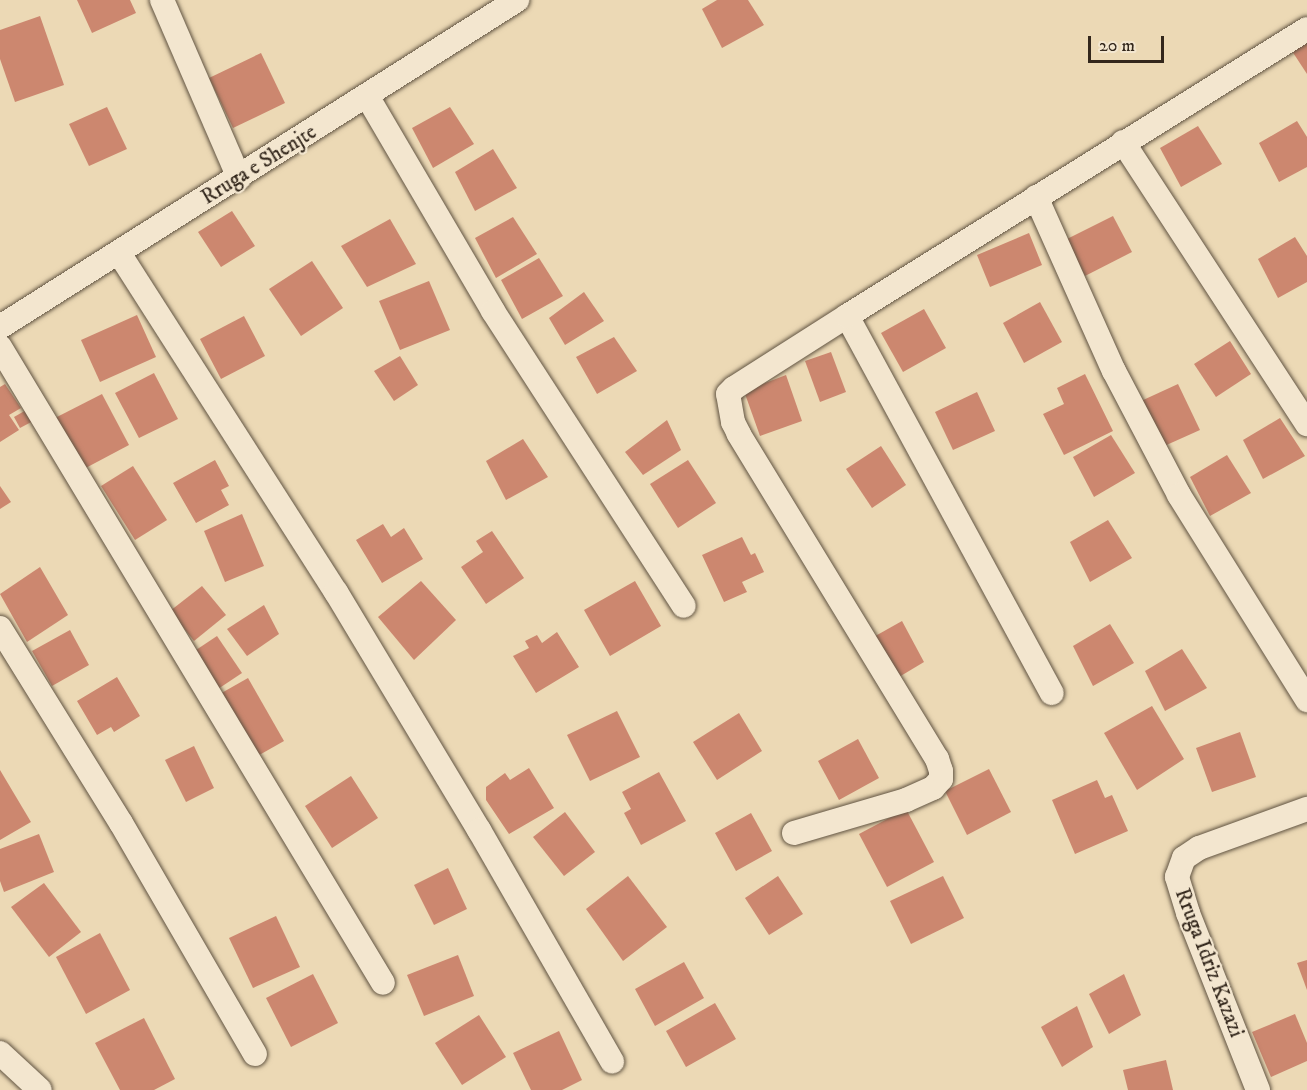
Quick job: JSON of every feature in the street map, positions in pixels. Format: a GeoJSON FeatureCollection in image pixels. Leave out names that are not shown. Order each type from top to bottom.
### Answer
{"type":"FeatureCollection","features":[{"type":"Feature","properties":{"kind":"street"},"geometry":{"type":"LineString","coordinates":[[162,0],[239,178]]}},
{"type":"Feature","properties":{"kind":"street","name":"Rruga e Shenjte"},"geometry":{"type":"LineString","coordinates":[[0,327],[239,178],[517,0]]}},
{"type":"Feature","properties":{"kind":"street"},"geometry":{"type":"LineString","coordinates":[[794,833],[906,801],[933,788],[941,779],[937,759],[739,434],[728,405],[728,394],[734,388],[1123,142],[1307,29]]}},
{"type":"Feature","properties":{"kind":"street"},"geometry":{"type":"LineString","coordinates":[[367,96],[493,311],[684,606]]}},
{"type":"Feature","properties":{"kind":"street"},"geometry":{"type":"LineString","coordinates":[[1123,142],[1307,424]]}},
{"type":"Feature","properties":{"kind":"street"},"geometry":{"type":"LineString","coordinates":[[1036,197],[1114,371],[1179,495],[1307,700]]}},
{"type":"Feature","properties":{"kind":"street"},"geometry":{"type":"LineString","coordinates":[[119,253],[336,592],[473,820],[612,1062]]}},
{"type":"Feature","properties":{"kind":"street"},"geometry":{"type":"LineString","coordinates":[[848,316],[1052,693]]}},
{"type":"Feature","properties":{"kind":"street"},"geometry":{"type":"LineString","coordinates":[[0,347],[383,983]]}},
{"type":"Feature","properties":{"kind":"street"},"geometry":{"type":"LineString","coordinates":[[0,628],[122,823],[255,1054]]}},
{"type":"Feature","properties":{"kind":"street","name":"Rruga Idriz Kazazi"},"geometry":{"type":"LineString","coordinates":[[1258,1090],[1188,913],[1177,877],[1184,858],[1199,848],[1307,809]]}},
{"type":"Feature","properties":{"kind":"street"},"geometry":{"type":"LineString","coordinates":[[0,1053],[40,1090]]}},
{"type":"Feature","properties":{"kind":"building"},"geometry":{"type":"Polygon","coordinates":[[[77,0],[130,0],[136,13],[92,33],[77,0]]]}},
{"type":"Feature","properties":{"kind":"building"},"geometry":{"type":"Polygon","coordinates":[[[717,0],[748,0],[764,25],[722,48],[702,9],[717,0]]]}},
{"type":"Feature","properties":{"kind":"building"},"geometry":{"type":"Polygon","coordinates":[[[40,16],[64,85],[15,102],[0,59],[0,30],[40,16]]]}},
{"type":"Feature","properties":{"kind":"building"},"geometry":{"type":"Polygon","coordinates":[[[1307,38],[1307,74],[1290,48],[1307,38]]]}},
{"type":"Feature","properties":{"kind":"building"},"geometry":{"type":"Polygon","coordinates":[[[261,53],[285,103],[233,128],[209,78],[261,53]]]}},
{"type":"Feature","properties":{"kind":"building"},"geometry":{"type":"Polygon","coordinates":[[[107,107],[127,149],[89,166],[69,124],[107,107]]]}},
{"type":"Feature","properties":{"kind":"building"},"geometry":{"type":"Polygon","coordinates":[[[450,107],[474,144],[433,168],[412,128],[450,107]]]}},
{"type":"Feature","properties":{"kind":"building"},"geometry":{"type":"Polygon","coordinates":[[[1297,121],[1307,137],[1307,167],[1279,182],[1259,143],[1297,121]]]}},
{"type":"Feature","properties":{"kind":"building"},"geometry":{"type":"Polygon","coordinates":[[[1198,126],[1222,164],[1181,187],[1160,148],[1198,126]]]}},
{"type":"Feature","properties":{"kind":"building"},"geometry":{"type":"Polygon","coordinates":[[[493,149],[517,188],[475,211],[455,172],[493,149]]]}},
{"type":"Feature","properties":{"kind":"building"},"geometry":{"type":"Polygon","coordinates":[[[232,211],[255,246],[221,267],[198,232],[232,211]]]}},
{"type":"Feature","properties":{"kind":"building"},"geometry":{"type":"Polygon","coordinates":[[[1113,216],[1132,252],[1085,276],[1067,239],[1113,216]]]}},
{"type":"Feature","properties":{"kind":"building"},"geometry":{"type":"Polygon","coordinates":[[[513,217],[537,254],[496,278],[475,238],[513,217]]]}},
{"type":"Feature","properties":{"kind":"building"},"geometry":{"type":"Polygon","coordinates":[[[390,219],[416,264],[367,287],[341,246],[390,219]]]}},
{"type":"Feature","properties":{"kind":"building"},"geometry":{"type":"Polygon","coordinates":[[[1029,233],[1042,265],[990,287],[977,255],[1029,233]]]}},
{"type":"Feature","properties":{"kind":"building"},"geometry":{"type":"Polygon","coordinates":[[[1295,237],[1307,256],[1307,282],[1278,298],[1258,259],[1295,237]]]}},
{"type":"Feature","properties":{"kind":"building"},"geometry":{"type":"Polygon","coordinates":[[[539,258],[563,296],[522,319],[501,280],[539,258]]]}},
{"type":"Feature","properties":{"kind":"building"},"geometry":{"type":"Polygon","coordinates":[[[312,261],[343,308],[301,336],[269,289],[312,261]]]}},
{"type":"Feature","properties":{"kind":"building"},"geometry":{"type":"Polygon","coordinates":[[[429,281],[450,330],[400,350],[379,301],[429,281]]]}},
{"type":"Feature","properties":{"kind":"building"},"geometry":{"type":"Polygon","coordinates":[[[584,292],[604,321],[565,345],[549,318],[584,292]]]}},
{"type":"Feature","properties":{"kind":"building"},"geometry":{"type":"Polygon","coordinates":[[[1040,302],[1062,342],[1024,363],[1003,323],[1040,302]]]}},
{"type":"Feature","properties":{"kind":"building"},"geometry":{"type":"Polygon","coordinates":[[[924,309],[946,348],[903,372],[881,333],[924,309]]]}},
{"type":"Feature","properties":{"kind":"building"},"geometry":{"type":"Polygon","coordinates":[[[137,315],[156,357],[100,382],[81,340],[137,315]]]}},
{"type":"Feature","properties":{"kind":"building"},"geometry":{"type":"Polygon","coordinates":[[[244,316],[265,356],[221,379],[200,339],[244,316]]]}},
{"type":"Feature","properties":{"kind":"building"},"geometry":{"type":"Polygon","coordinates":[[[614,337],[637,371],[597,394],[576,357],[614,337]]]}},
{"type":"Feature","properties":{"kind":"building"},"geometry":{"type":"Polygon","coordinates":[[[1230,341],[1251,374],[1216,397],[1194,364],[1230,341]]]}},
{"type":"Feature","properties":{"kind":"building"},"geometry":{"type":"Polygon","coordinates":[[[831,352],[846,392],[820,402],[805,361],[831,352]]]}},
{"type":"Feature","properties":{"kind":"building"},"geometry":{"type":"Polygon","coordinates":[[[400,356],[418,385],[394,401],[374,371],[400,356]]]}},
{"type":"Feature","properties":{"kind":"building"},"geometry":{"type":"Polygon","coordinates":[[[154,373],[178,419],[139,438],[115,393],[154,373]]]}},
{"type":"Feature","properties":{"kind":"building"},"geometry":{"type":"Polygon","coordinates":[[[1085,374],[1113,431],[1064,455],[1043,414],[1064,404],[1057,388],[1085,374]]]}},
{"type":"Feature","properties":{"kind":"building"},"geometry":{"type":"Polygon","coordinates":[[[786,375],[802,421],[760,436],[744,391],[786,375]]]}},
{"type":"Feature","properties":{"kind":"building"},"geometry":{"type":"Polygon","coordinates":[[[5,384],[21,408],[9,415],[19,430],[0,442],[0,387],[5,384]]]}},
{"type":"Feature","properties":{"kind":"building"},"geometry":{"type":"Polygon","coordinates":[[[1178,384],[1200,430],[1162,447],[1141,401],[1178,384]]]}},
{"type":"Feature","properties":{"kind":"building"},"geometry":{"type":"Polygon","coordinates":[[[977,392],[995,431],[953,450],[935,412],[977,392]]]}},
{"type":"Feature","properties":{"kind":"building"},"geometry":{"type":"Polygon","coordinates":[[[102,394],[129,445],[80,471],[53,419],[102,394]]]}},
{"type":"Feature","properties":{"kind":"building"},"geometry":{"type":"Polygon","coordinates":[[[28,409],[35,420],[20,428],[14,417],[28,409]]]}},
{"type":"Feature","properties":{"kind":"building"},"geometry":{"type":"Polygon","coordinates":[[[1280,418],[1305,456],[1263,479],[1243,440],[1280,418]]]}},
{"type":"Feature","properties":{"kind":"building"},"geometry":{"type":"Polygon","coordinates":[[[667,420],[681,450],[643,475],[625,452],[667,420]]]}},
{"type":"Feature","properties":{"kind":"building"},"geometry":{"type":"Polygon","coordinates":[[[1111,435],[1135,473],[1094,497],[1073,457],[1111,435]]]}},
{"type":"Feature","properties":{"kind":"building"},"geometry":{"type":"Polygon","coordinates":[[[523,439],[548,477],[506,500],[486,461],[523,439]]]}},
{"type":"Feature","properties":{"kind":"building"},"geometry":{"type":"Polygon","coordinates":[[[881,446],[906,485],[872,508],[846,469],[881,446]]]}},
{"type":"Feature","properties":{"kind":"building"},"geometry":{"type":"Polygon","coordinates":[[[1227,455],[1251,493],[1210,516],[1190,477],[1227,455]]]}},
{"type":"Feature","properties":{"kind":"building"},"geometry":{"type":"Polygon","coordinates":[[[215,460],[229,486],[221,490],[229,505],[196,523],[173,483],[215,460]]]}},
{"type":"Feature","properties":{"kind":"building"},"geometry":{"type":"Polygon","coordinates":[[[688,460],[716,503],[678,528],[650,484],[688,460]]]}},
{"type":"Feature","properties":{"kind":"building"},"geometry":{"type":"Polygon","coordinates":[[[133,466],[167,520],[135,540],[101,486],[133,466]]]}},
{"type":"Feature","properties":{"kind":"building"},"geometry":{"type":"Polygon","coordinates":[[[0,486],[11,502],[0,509],[0,486]]]}},
{"type":"Feature","properties":{"kind":"building"},"geometry":{"type":"Polygon","coordinates":[[[242,514],[264,566],[225,582],[204,531],[242,514]]]}},
{"type":"Feature","properties":{"kind":"building"},"geometry":{"type":"Polygon","coordinates":[[[1108,520],[1132,558],[1090,582],[1070,542],[1108,520]]]}},
{"type":"Feature","properties":{"kind":"building"},"geometry":{"type":"Polygon","coordinates":[[[383,524],[391,537],[404,528],[423,559],[382,583],[356,540],[383,524]]]}},
{"type":"Feature","properties":{"kind":"building"},"geometry":{"type":"Polygon","coordinates":[[[492,531],[524,578],[486,604],[461,567],[483,552],[476,541],[492,531]]]}},
{"type":"Feature","properties":{"kind":"building"},"geometry":{"type":"Polygon","coordinates":[[[742,537],[751,555],[755,553],[764,572],[742,582],[747,592],[724,602],[702,555],[742,537]]]}},
{"type":"Feature","properties":{"kind":"building"},"geometry":{"type":"Polygon","coordinates":[[[40,567],[68,615],[27,642],[0,594],[40,567]]]}},
{"type":"Feature","properties":{"kind":"building"},"geometry":{"type":"Polygon","coordinates":[[[421,581],[456,620],[414,660],[378,617],[421,581]]]}},
{"type":"Feature","properties":{"kind":"building"},"geometry":{"type":"Polygon","coordinates":[[[635,581],[661,626],[610,656],[584,610],[635,581]]]}},
{"type":"Feature","properties":{"kind":"building"},"geometry":{"type":"Polygon","coordinates":[[[202,586],[226,615],[194,641],[170,611],[202,586]]]}},
{"type":"Feature","properties":{"kind":"building"},"geometry":{"type":"Polygon","coordinates":[[[264,605],[279,634],[247,656],[227,629],[264,605]]]}},
{"type":"Feature","properties":{"kind":"building"},"geometry":{"type":"Polygon","coordinates":[[[902,621],[924,662],[894,680],[870,639],[902,621]]]}},
{"type":"Feature","properties":{"kind":"building"},"geometry":{"type":"Polygon","coordinates":[[[1110,624],[1134,663],[1093,686],[1073,646],[1110,624]]]}},
{"type":"Feature","properties":{"kind":"building"},"geometry":{"type":"Polygon","coordinates":[[[70,630],[89,665],[52,686],[32,651],[70,630]]]}},
{"type":"Feature","properties":{"kind":"building"},"geometry":{"type":"Polygon","coordinates":[[[557,632],[579,667],[536,693],[513,656],[529,648],[525,641],[537,635],[542,643],[557,632]]]}},
{"type":"Feature","properties":{"kind":"building"},"geometry":{"type":"Polygon","coordinates":[[[217,636],[242,673],[218,689],[193,652],[217,636]]]}},
{"type":"Feature","properties":{"kind":"building"},"geometry":{"type":"Polygon","coordinates":[[[1182,649],[1207,688],[1165,711],[1145,671],[1182,649]]]}},
{"type":"Feature","properties":{"kind":"building"},"geometry":{"type":"Polygon","coordinates":[[[117,677],[140,716],[114,732],[111,727],[97,735],[77,701],[117,677]]]}},
{"type":"Feature","properties":{"kind":"building"},"geometry":{"type":"Polygon","coordinates":[[[248,678],[284,741],[254,758],[218,695],[248,678]]]}},
{"type":"Feature","properties":{"kind":"building"},"geometry":{"type":"Polygon","coordinates":[[[1152,706],[1184,759],[1137,790],[1104,733],[1152,706]]]}},
{"type":"Feature","properties":{"kind":"building"},"geometry":{"type":"Polygon","coordinates":[[[617,711],[640,757],[590,781],[567,735],[617,711]]]}},
{"type":"Feature","properties":{"kind":"building"},"geometry":{"type":"Polygon","coordinates":[[[739,713],[762,751],[717,780],[693,742],[739,713]]]}},
{"type":"Feature","properties":{"kind":"building"},"geometry":{"type":"Polygon","coordinates":[[[1240,732],[1256,777],[1212,792],[1196,748],[1240,732]]]}},
{"type":"Feature","properties":{"kind":"building"},"geometry":{"type":"Polygon","coordinates":[[[858,739],[879,778],[839,800],[818,761],[858,739]]]}},
{"type":"Feature","properties":{"kind":"building"},"geometry":{"type":"Polygon","coordinates":[[[194,746],[214,788],[186,802],[165,760],[194,746]]]}},
{"type":"Feature","properties":{"kind":"building"},"geometry":{"type":"Polygon","coordinates":[[[529,768],[554,808],[509,834],[486,800],[486,787],[505,773],[510,780],[529,768]]]}},
{"type":"Feature","properties":{"kind":"building"},"geometry":{"type":"Polygon","coordinates":[[[989,769],[1011,812],[967,835],[945,791],[989,769]]]}},
{"type":"Feature","properties":{"kind":"building"},"geometry":{"type":"Polygon","coordinates":[[[0,770],[31,822],[0,840],[0,770]]]}},
{"type":"Feature","properties":{"kind":"building"},"geometry":{"type":"Polygon","coordinates":[[[659,772],[686,821],[641,845],[624,813],[631,809],[622,792],[659,772]]]}},
{"type":"Feature","properties":{"kind":"building"},"geometry":{"type":"Polygon","coordinates":[[[351,776],[378,818],[332,848],[305,806],[351,776]]]}},
{"type":"Feature","properties":{"kind":"building"},"geometry":{"type":"Polygon","coordinates":[[[1097,780],[1105,798],[1112,795],[1128,831],[1075,854],[1052,800],[1097,780]]]}},
{"type":"Feature","properties":{"kind":"building"},"geometry":{"type":"Polygon","coordinates":[[[906,809],[934,862],[887,887],[859,834],[906,809]]]}},
{"type":"Feature","properties":{"kind":"building"},"geometry":{"type":"Polygon","coordinates":[[[565,812],[595,852],[564,876],[533,837],[565,812]]]}},
{"type":"Feature","properties":{"kind":"building"},"geometry":{"type":"Polygon","coordinates":[[[751,813],[772,851],[736,871],[715,833],[751,813]]]}},
{"type":"Feature","properties":{"kind":"building"},"geometry":{"type":"Polygon","coordinates":[[[39,834],[54,872],[4,892],[0,881],[0,849],[39,834]]]}},
{"type":"Feature","properties":{"kind":"building"},"geometry":{"type":"Polygon","coordinates":[[[448,868],[467,909],[434,925],[414,885],[448,868]]]}},
{"type":"Feature","properties":{"kind":"building"},"geometry":{"type":"Polygon","coordinates":[[[628,876],[667,927],[623,961],[586,909],[628,876]]]}},
{"type":"Feature","properties":{"kind":"building"},"geometry":{"type":"Polygon","coordinates":[[[778,876],[803,914],[769,935],[745,898],[778,876]]]}},
{"type":"Feature","properties":{"kind":"building"},"geometry":{"type":"Polygon","coordinates":[[[943,876],[964,918],[911,944],[890,901],[943,876]]]}},
{"type":"Feature","properties":{"kind":"building"},"geometry":{"type":"Polygon","coordinates":[[[44,883],[81,932],[49,957],[11,907],[44,883]]]}},
{"type":"Feature","properties":{"kind":"building"},"geometry":{"type":"Polygon","coordinates":[[[276,916],[300,967],[253,988],[229,938],[276,916]]]}},
{"type":"Feature","properties":{"kind":"building"},"geometry":{"type":"Polygon","coordinates":[[[100,933],[130,990],[86,1014],[56,957],[100,933]]]}},
{"type":"Feature","properties":{"kind":"building"},"geometry":{"type":"Polygon","coordinates":[[[458,955],[474,996],[424,1016],[407,975],[458,955]]]}},
{"type":"Feature","properties":{"kind":"building"},"geometry":{"type":"Polygon","coordinates":[[[1307,960],[1307,990],[1297,963],[1307,960]]]}},
{"type":"Feature","properties":{"kind":"building"},"geometry":{"type":"Polygon","coordinates":[[[684,962],[704,998],[655,1026],[635,989],[684,962]]]}},
{"type":"Feature","properties":{"kind":"building"},"geometry":{"type":"Polygon","coordinates":[[[313,974],[338,1023],[291,1047],[266,998],[313,974]]]}},
{"type":"Feature","properties":{"kind":"building"},"geometry":{"type":"Polygon","coordinates":[[[1124,974],[1141,1015],[1109,1034],[1089,994],[1124,974]]]}},
{"type":"Feature","properties":{"kind":"building"},"geometry":{"type":"Polygon","coordinates":[[[715,1003],[736,1039],[686,1067],[666,1031],[715,1003]]]}},
{"type":"Feature","properties":{"kind":"building"},"geometry":{"type":"Polygon","coordinates":[[[1077,1006],[1093,1047],[1062,1067],[1041,1027],[1077,1006]]]}},
{"type":"Feature","properties":{"kind":"building"},"geometry":{"type":"Polygon","coordinates":[[[1295,1014],[1307,1043],[1307,1061],[1271,1077],[1252,1032],[1295,1014]]]}},
{"type":"Feature","properties":{"kind":"building"},"geometry":{"type":"Polygon","coordinates":[[[479,1015],[506,1057],[462,1085],[435,1043],[479,1015]]]}},
{"type":"Feature","properties":{"kind":"building"},"geometry":{"type":"Polygon","coordinates":[[[144,1018],[175,1079],[154,1090],[120,1090],[95,1043],[144,1018]]]}},
{"type":"Feature","properties":{"kind":"building"},"geometry":{"type":"Polygon","coordinates":[[[559,1031],[582,1080],[562,1090],[531,1090],[513,1053],[559,1031]]]}},
{"type":"Feature","properties":{"kind":"building"},"geometry":{"type":"Polygon","coordinates":[[[1166,1060],[1173,1090],[1128,1090],[1123,1070],[1166,1060]]]}}]}
